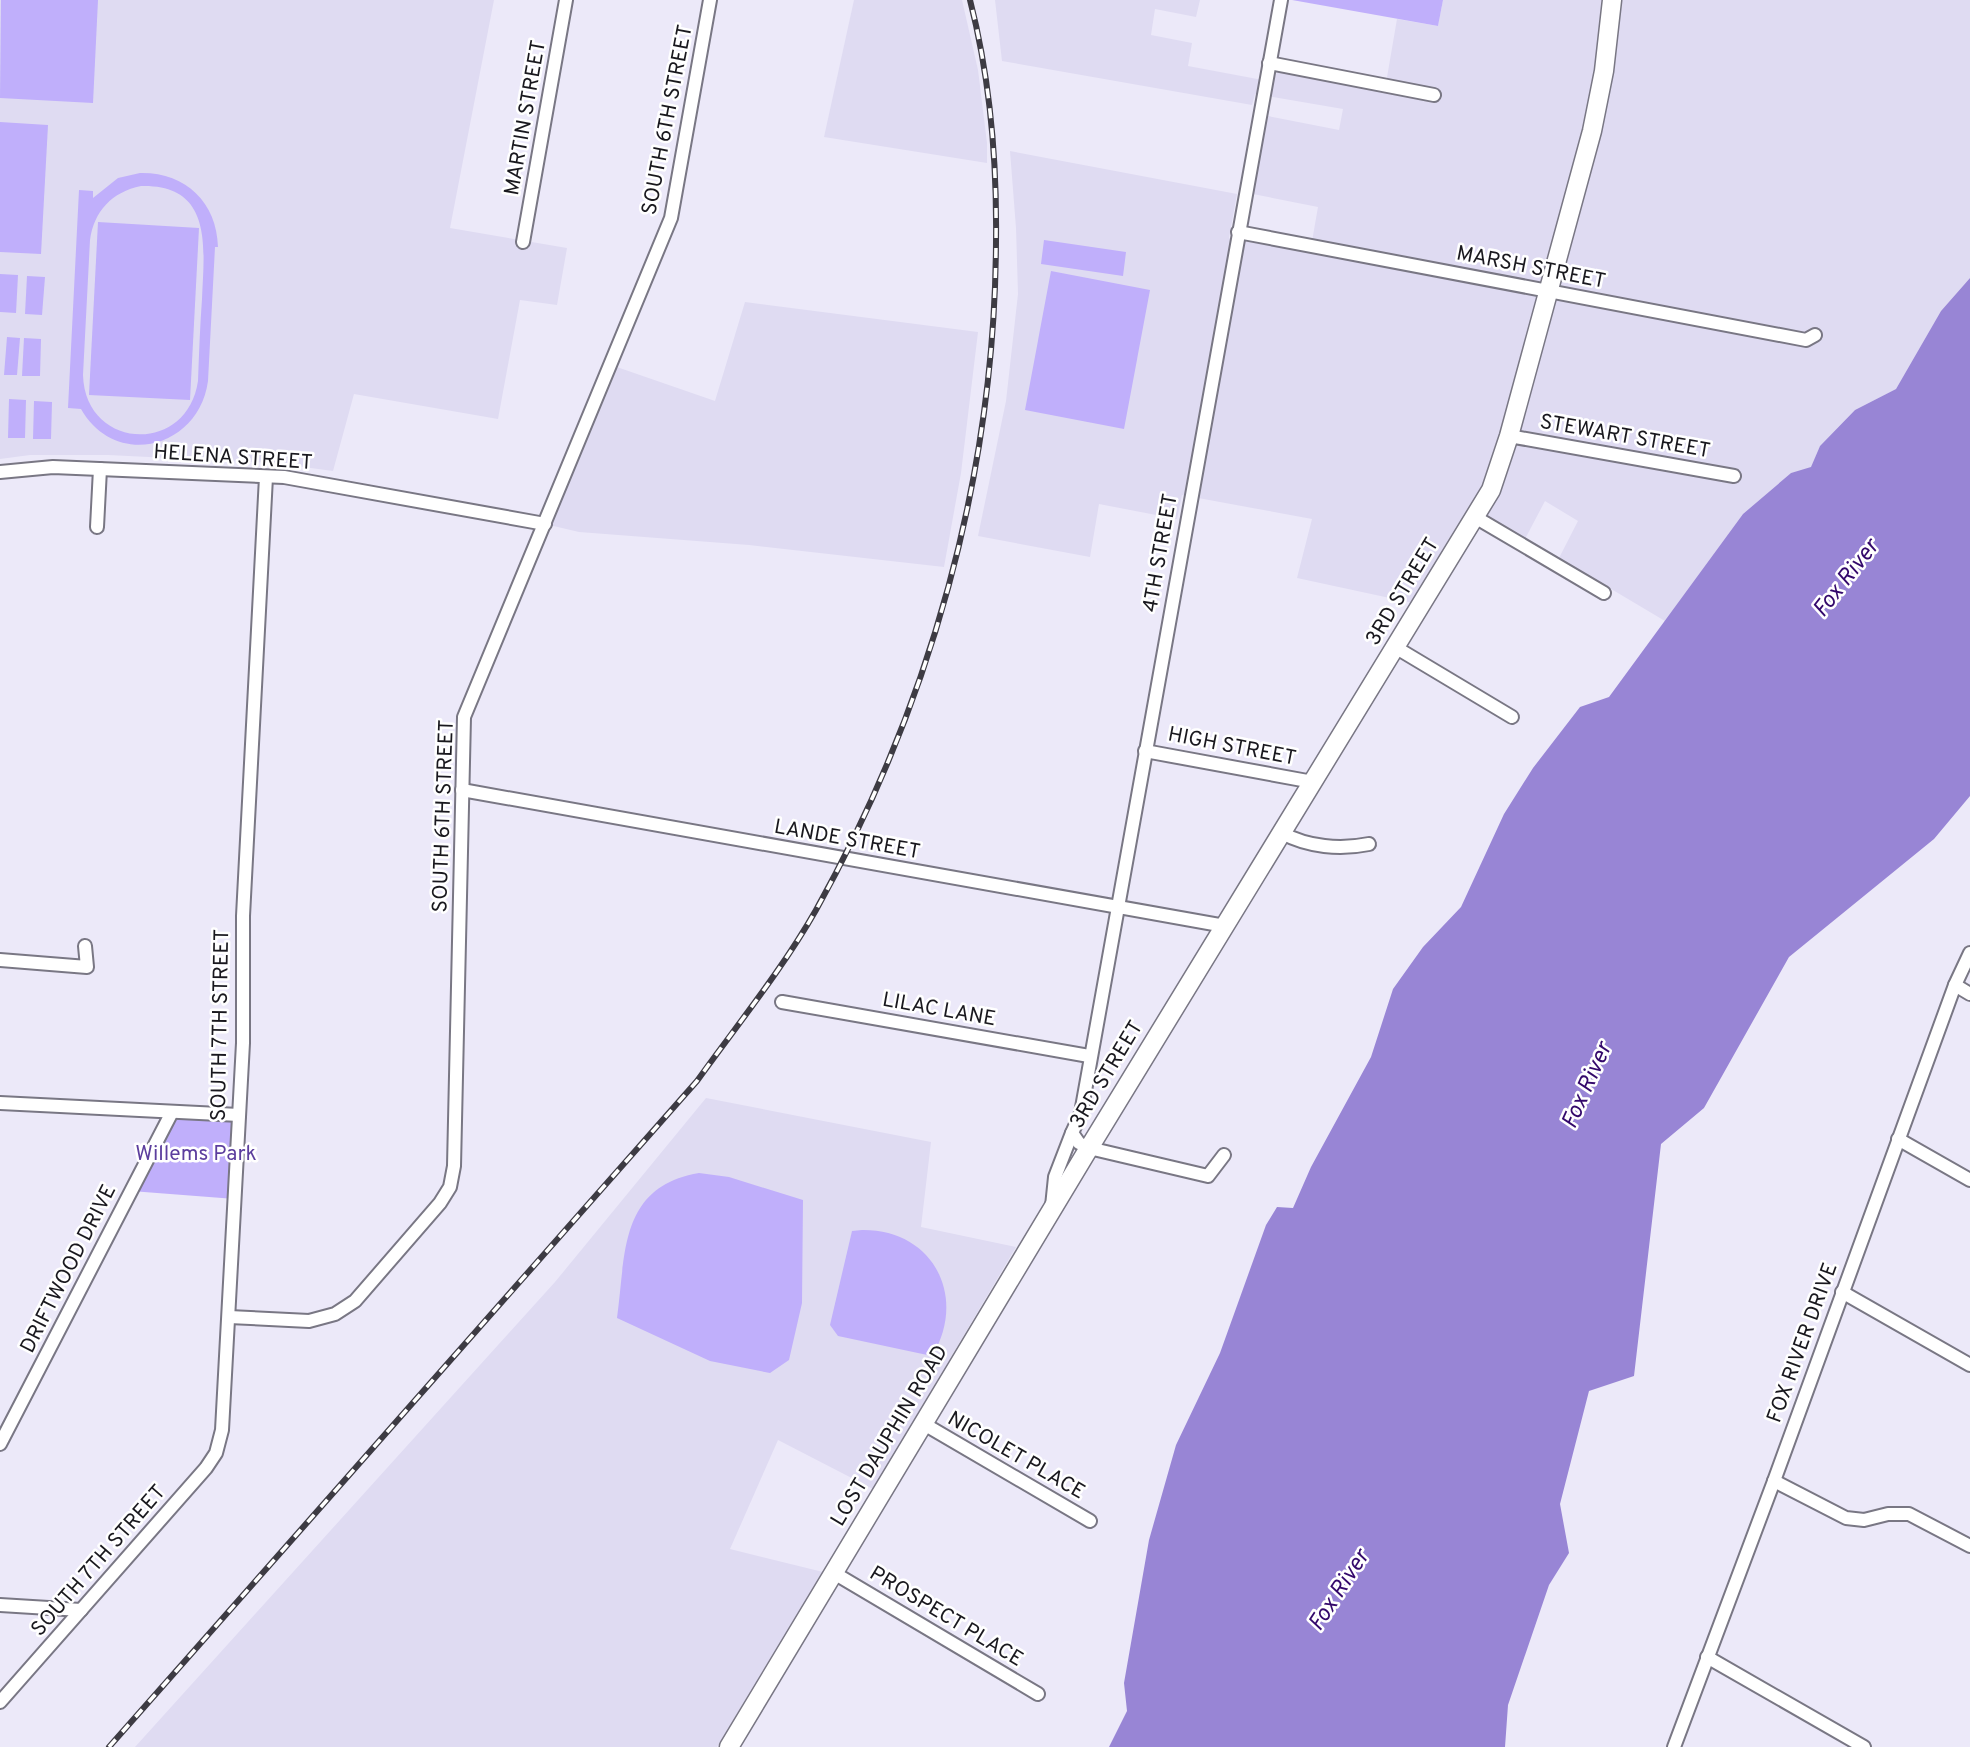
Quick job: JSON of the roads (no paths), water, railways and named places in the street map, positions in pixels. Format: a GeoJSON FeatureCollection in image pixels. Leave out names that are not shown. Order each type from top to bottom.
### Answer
{"type":"FeatureCollection","features":[{"type":"Feature","properties":{"kind":"main road","name":"3RD STREET"},"geometry":{"type":"LineString","coordinates":[[1090,1148],[1475,516],[1499,471],[1597,111],[1612,0]]}},
{"type":"Feature","properties":{"kind":"main road","name":"LOST DAUPHIN ROAD"},"geometry":{"type":"LineString","coordinates":[[729,1747],[1090,1148]]}},
{"type":"Feature","properties":{"kind":"street","name":"MARTIN STREET"},"geometry":{"type":"LineString","coordinates":[[523,242],[566,0]]}},
{"type":"Feature","properties":{"kind":"street","name":"SOUTH 6TH STREET"},"geometry":{"type":"LineString","coordinates":[[229,1317],[309,1321],[335,1314],[355,1301],[440,1203],[450,1187],[454,1166],[464,717],[671,218],[710,0]]}},
{"type":"Feature","properties":{"kind":"street","name":"4TH STREET"},"geometry":{"type":"LineString","coordinates":[[1052,1212],[1055,1177],[1081,1113],[1089,1056],[1281,0]]}},
{"type":"Feature","properties":{"kind":"street"},"geometry":{"type":"LineString","coordinates":[[1269,63],[1434,95]]}},
{"type":"Feature","properties":{"kind":"street","name":"MARSH STREET"},"geometry":{"type":"LineString","coordinates":[[1238,232],[1806,340],[1815,335]]}},
{"type":"Feature","properties":{"kind":"street","name":"STEWART STREET"},"geometry":{"type":"LineString","coordinates":[[1509,436],[1734,476]]}},
{"type":"Feature","properties":{"kind":"street","name":"HELENA STREET"},"geometry":{"type":"LineString","coordinates":[[0,472],[53,467],[284,477],[545,524]]}},
{"type":"Feature","properties":{"kind":"street"},"geometry":{"type":"LineString","coordinates":[[97,527],[100,469]]}},
{"type":"Feature","properties":{"kind":"street","name":"SOUTH 7TH STREET"},"geometry":{"type":"LineString","coordinates":[[0,1702],[206,1468],[216,1452],[222,1430],[243,1043],[243,916],[266,477]]}},
{"type":"Feature","properties":{"kind":"street"},"geometry":{"type":"LineString","coordinates":[[1475,516],[1604,593]]}},
{"type":"Feature","properties":{"kind":"street"},"geometry":{"type":"LineString","coordinates":[[1395,647],[1512,717]]}},
{"type":"Feature","properties":{"kind":"street","name":"HIGH STREET"},"geometry":{"type":"LineString","coordinates":[[1145,751],[1313,782]]}},
{"type":"Feature","properties":{"kind":"street","name":"LANDE STREET"},"geometry":{"type":"LineString","coordinates":[[462,790],[1225,926]]}},
{"type":"Feature","properties":{"kind":"street"},"geometry":{"type":"LineString","coordinates":[[1282,833],[1310,845],[1354,847],[1369,844]]}},
{"type":"Feature","properties":{"kind":"street"},"geometry":{"type":"LineString","coordinates":[[0,960],[88,967],[85,946]]}},
{"type":"Feature","properties":{"kind":"street","name":"FOX RIVER DRIVE"},"geometry":{"type":"LineString","coordinates":[[1674,1747],[1955,985],[1970,953]]}},
{"type":"Feature","properties":{"kind":"street"},"geometry":{"type":"LineString","coordinates":[[1955,985],[1970,993]]}},
{"type":"Feature","properties":{"kind":"street","name":"LILAC LANE"},"geometry":{"type":"LineString","coordinates":[[782,1002],[1089,1056]]}},
{"type":"Feature","properties":{"kind":"street"},"geometry":{"type":"LineString","coordinates":[[0,1103],[239,1115]]}},
{"type":"Feature","properties":{"kind":"street","name":"DRIFTWOOD DRIVE"},"geometry":{"type":"LineString","coordinates":[[0,1444],[172,1112]]}},
{"type":"Feature","properties":{"kind":"street","name":"4TH STREET"},"geometry":{"type":"LineString","coordinates":[[1081,1113],[1091,1132],[1090,1148]]}},
{"type":"Feature","properties":{"kind":"street"},"geometry":{"type":"LineString","coordinates":[[1072,1133],[1079,1143],[1090,1148],[1208,1176],[1224,1155]]}},
{"type":"Feature","properties":{"kind":"street"},"geometry":{"type":"LineString","coordinates":[[1898,1139],[1970,1180]]}},
{"type":"Feature","properties":{"kind":"street"},"geometry":{"type":"LineString","coordinates":[[1842,1292],[1970,1365]]}},
{"type":"Feature","properties":{"kind":"street","name":"NICOLET PLACE"},"geometry":{"type":"LineString","coordinates":[[924,1424],[1090,1521]]}},
{"type":"Feature","properties":{"kind":"street"},"geometry":{"type":"LineString","coordinates":[[1774,1481],[1846,1518],[1864,1520],[1888,1514],[1909,1514],[1970,1546]]}},
{"type":"Feature","properties":{"kind":"street","name":"PROSPECT PLACE"},"geometry":{"type":"LineString","coordinates":[[834,1573],[1038,1694]]}},
{"type":"Feature","properties":{"kind":"street"},"geometry":{"type":"LineString","coordinates":[[0,1605],[81,1609]]}},
{"type":"Feature","properties":{"kind":"street"},"geometry":{"type":"LineString","coordinates":[[1707,1657],[1864,1747]]}},
{"type":"Feature","properties":{"kind":"water","name":"Fox River"},"geometry":{"type":"Polygon","coordinates":[[[1970,278],[1970,796],[1934,839],[1789,957],[1704,1108],[1661,1144],[1634,1376],[1589,1391],[1560,1504],[1569,1553],[1549,1585],[1508,1705],[1505,1747],[1109,1747],[1127,1711],[1124,1683],[1149,1540],[1176,1445],[1220,1353],[1266,1225],[1277,1207],[1293,1208],[1311,1167],[1371,1057],[1393,989],[1423,947],[1461,907],[1504,814],[1533,768],[1580,707],[1609,697],[1743,514],[1791,473],[1811,467],[1820,446],[1855,410],[1896,389],[1941,311],[1970,278]]]}},
{"type":"Feature","properties":{"kind":"railway"},"geometry":{"type":"LineString","coordinates":[[109,1747],[697,1081],[803,932],[856,832],[892,752],[923,670],[948,587],[969,502],[983,416],[993,329],[995,181],[983,59],[970,0]]}},
{"type":"Feature","properties":{"kind":"park label","name":"Willems Park"},"geometry":{"type":"Point","coordinates":[196,1154]}}]}
